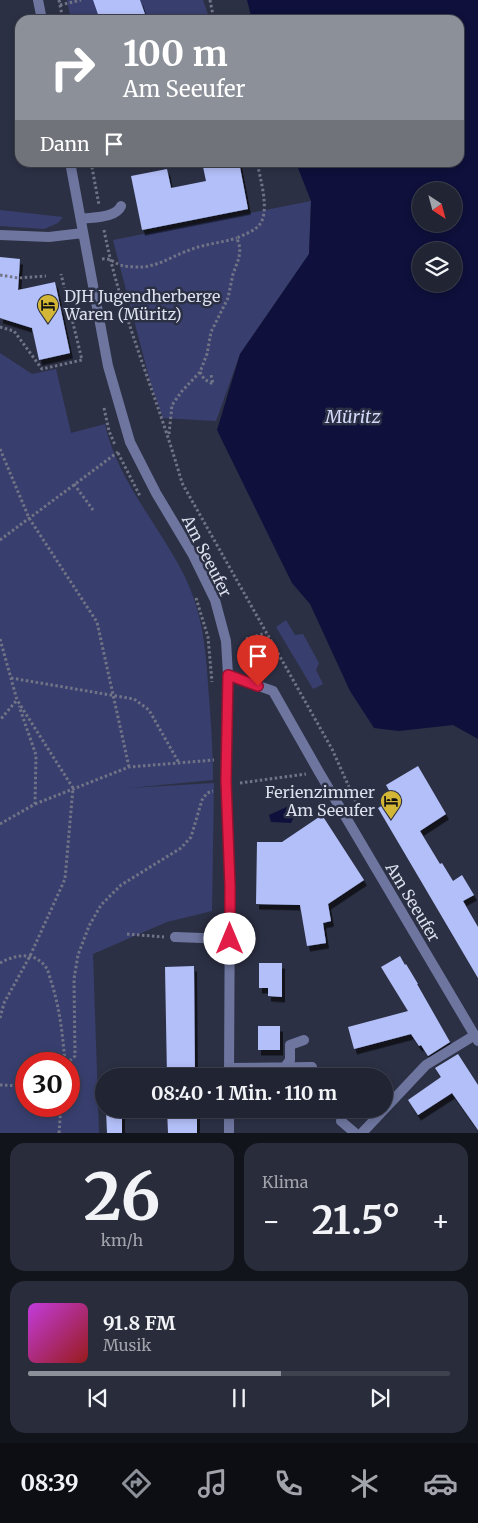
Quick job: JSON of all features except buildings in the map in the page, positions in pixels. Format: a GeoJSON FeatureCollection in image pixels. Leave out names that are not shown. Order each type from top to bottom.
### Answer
{"type":"FeatureCollection","features":[{"type":"Feature","properties":{"kind":"street"},"geometry":{"type":"LineString","coordinates":[[38,0],[41,15]]}},
{"type":"Feature","properties":{"kind":"street","name":"Am Seeufer"},"geometry":{"type":"LineString","coordinates":[[71,167],[108,366],[130,442],[156,493],[194,555],[215,600],[226,641],[228,675],[273,691],[476,1038]]}},
{"type":"Feature","properties":{"kind":"street"},"geometry":{"type":"LineString","coordinates":[[81,219],[114,214],[119,211],[121,206]]}},
{"type":"Feature","properties":{"kind":"street"},"geometry":{"type":"LineString","coordinates":[[0,235],[49,237],[83,234]]}},
{"type":"Feature","properties":{"kind":"street"},"geometry":{"type":"LineString","coordinates":[[228,675],[229,1068]]}},
{"type":"Feature","properties":{"kind":"street"},"geometry":{"type":"LineString","coordinates":[[175,937],[230,939]]}},
{"type":"Feature","properties":{"kind":"street"},"geometry":{"type":"LineString","coordinates":[[362,1133],[426,1065],[476,1038]]}},
{"type":"Feature","properties":{"kind":"street"},"geometry":{"type":"LineString","coordinates":[[285,1068],[290,1060],[290,1045],[304,1040]]}},
{"type":"Feature","properties":{"kind":"street"},"geometry":{"type":"LineString","coordinates":[[285,1068],[312,1067]]}},
{"type":"Feature","properties":{"kind":"street"},"geometry":{"type":"LineString","coordinates":[[229,1118],[229,1133]]}},
{"type":"Feature","properties":{"kind":"street"},"geometry":{"type":"LineString","coordinates":[[342,1121],[355,1133]]}},
{"type":"Feature","properties":{"kind":"path"},"geometry":{"type":"LineString","coordinates":[[59,0],[62,15]]}},
{"type":"Feature","properties":{"kind":"path"},"geometry":{"type":"LineString","coordinates":[[60,5],[81,0]]}},
{"type":"Feature","properties":{"kind":"path"},"geometry":{"type":"LineString","coordinates":[[210,0],[213,15]]}},
{"type":"Feature","properties":{"kind":"path"},"geometry":{"type":"LineString","coordinates":[[258,167],[264,216],[260,224],[251,232],[222,243],[186,251],[169,260],[145,267],[128,267],[118,264],[110,258],[147,378],[168,434],[182,483],[332,749],[360,813]]}},
{"type":"Feature","properties":{"kind":"path"},"geometry":{"type":"LineString","coordinates":[[168,434],[172,405],[200,372],[207,354],[211,332],[228,298],[240,258],[237,238]]}},
{"type":"Feature","properties":{"kind":"path"},"geometry":{"type":"LineString","coordinates":[[0,327],[14,331],[42,368],[82,360],[61,274]]}},
{"type":"Feature","properties":{"kind":"path"},"geometry":{"type":"LineString","coordinates":[[0,275],[18,278],[46,276]]}},
{"type":"Feature","properties":{"kind":"path"},"geometry":{"type":"LineString","coordinates":[[200,372],[204,379],[213,384],[212,375]]}},
{"type":"Feature","properties":{"kind":"path"},"geometry":{"type":"LineString","coordinates":[[102,402],[109,431],[132,482],[142,499]]}},
{"type":"Feature","properties":{"kind":"path"},"geometry":{"type":"LineString","coordinates":[[0,449],[28,518],[97,622],[129,767]]}},
{"type":"Feature","properties":{"kind":"path"},"geometry":{"type":"LineString","coordinates":[[0,540],[118,452]]}},
{"type":"Feature","properties":{"kind":"path"},"geometry":{"type":"LineString","coordinates":[[74,484],[93,510]]}},
{"type":"Feature","properties":{"kind":"path"},"geometry":{"type":"LineString","coordinates":[[193,590],[208,637],[213,692]]}},
{"type":"Feature","properties":{"kind":"path"},"geometry":{"type":"LineString","coordinates":[[246,639],[266,633]]}},
{"type":"Feature","properties":{"kind":"path"},"geometry":{"type":"LineString","coordinates":[[0,639],[17,700],[36,755],[34,804]]}},
{"type":"Feature","properties":{"kind":"path"},"geometry":{"type":"LineString","coordinates":[[11,678],[134,698],[149,710],[179,763]]}},
{"type":"Feature","properties":{"kind":"path"},"geometry":{"type":"LineString","coordinates":[[0,720],[17,700]]}},
{"type":"Feature","properties":{"kind":"path"},"geometry":{"type":"LineString","coordinates":[[0,1018],[4,1003],[30,956],[65,880],[73,788],[17,700]]}},
{"type":"Feature","properties":{"kind":"path"},"geometry":{"type":"LineString","coordinates":[[0,824],[34,804],[129,767],[216,760]]}},
{"type":"Feature","properties":{"kind":"path"},"geometry":{"type":"LineString","coordinates":[[75,1052],[74,979],[78,955],[89,926],[101,905],[121,886],[182,848],[191,837],[202,800],[207,794],[227,786],[319,772]]}},
{"type":"Feature","properties":{"kind":"path"},"geometry":{"type":"LineString","coordinates":[[127,934],[175,937]]}},
{"type":"Feature","properties":{"kind":"path"},"geometry":{"type":"LineString","coordinates":[[0,963],[12,956],[30,956],[38,960],[47,970],[55,994],[63,1034],[64,1052]]}},
{"type":"Feature","properties":{"kind":"path"},"geometry":{"type":"LineString","coordinates":[[0,1085],[15,1086]]}},
{"type":"Feature","properties":{"kind":"path"},"geometry":{"type":"LineString","coordinates":[[59,1133],[60,1117]]}},
{"type":"Feature","properties":{"kind":"shaded area"},"geometry":{"type":"Polygon","coordinates":[[[67,0],[203,0],[208,15],[70,15],[67,0]]]}},
{"type":"Feature","properties":{"kind":"shaded area"},"geometry":{"type":"Polygon","coordinates":[[[311,201],[309,254],[240,354],[216,421],[163,418],[151,385],[113,240],[311,201]]]}},
{"type":"Feature","properties":{"kind":"shaded area"},"geometry":{"type":"Polygon","coordinates":[[[0,210],[63,217],[58,223],[44,229],[0,226],[0,210]]]}},
{"type":"Feature","properties":{"kind":"shaded area"},"geometry":{"type":"Polygon","coordinates":[[[0,353],[32,374],[56,369],[71,433],[105,424],[119,464],[174,556],[191,590],[203,634],[207,665],[213,780],[129,788],[214,783],[212,911],[167,922],[93,954],[97,1068],[95,1068],[95,1118],[98,1118],[99,1133],[0,1133],[0,353]]]}},
{"type":"Feature","properties":{"kind":"shaded area"},"geometry":{"type":"Polygon","coordinates":[[[286,620],[295,635],[303,634],[319,663],[316,670],[323,684],[313,689],[276,627],[286,620]]]}},
{"type":"Feature","properties":{"kind":"water","name":"Müritz"},"geometry":{"type":"Polygon","coordinates":[[[247,0],[478,0],[478,739],[453,725],[399,731],[374,728],[350,691],[310,604],[292,583],[217,430],[240,354],[309,254],[311,201],[298,167],[464,167],[464,15],[251,15],[247,0]]]}},
{"type":"Feature","properties":{"kind":"water"},"geometry":{"type":"Polygon","coordinates":[[[293,804],[296,813],[291,823],[271,822],[269,815],[293,804]]]}},
{"type":"Feature","properties":{"kind":"place","name":"DJH Jugendherberge Waren (Müritz)"},"geometry":{"type":"Point","coordinates":[48,324]}},
{"type":"Feature","properties":{"kind":"place","name":"Ferienzimmer Am Seeufer"},"geometry":{"type":"Point","coordinates":[391,820]}},
{"type":"Feature","properties":{"kind":"route"},"geometry":{"type":"LineString","coordinates":[[230,939],[226,781],[228,675],[258,686]]}}]}
